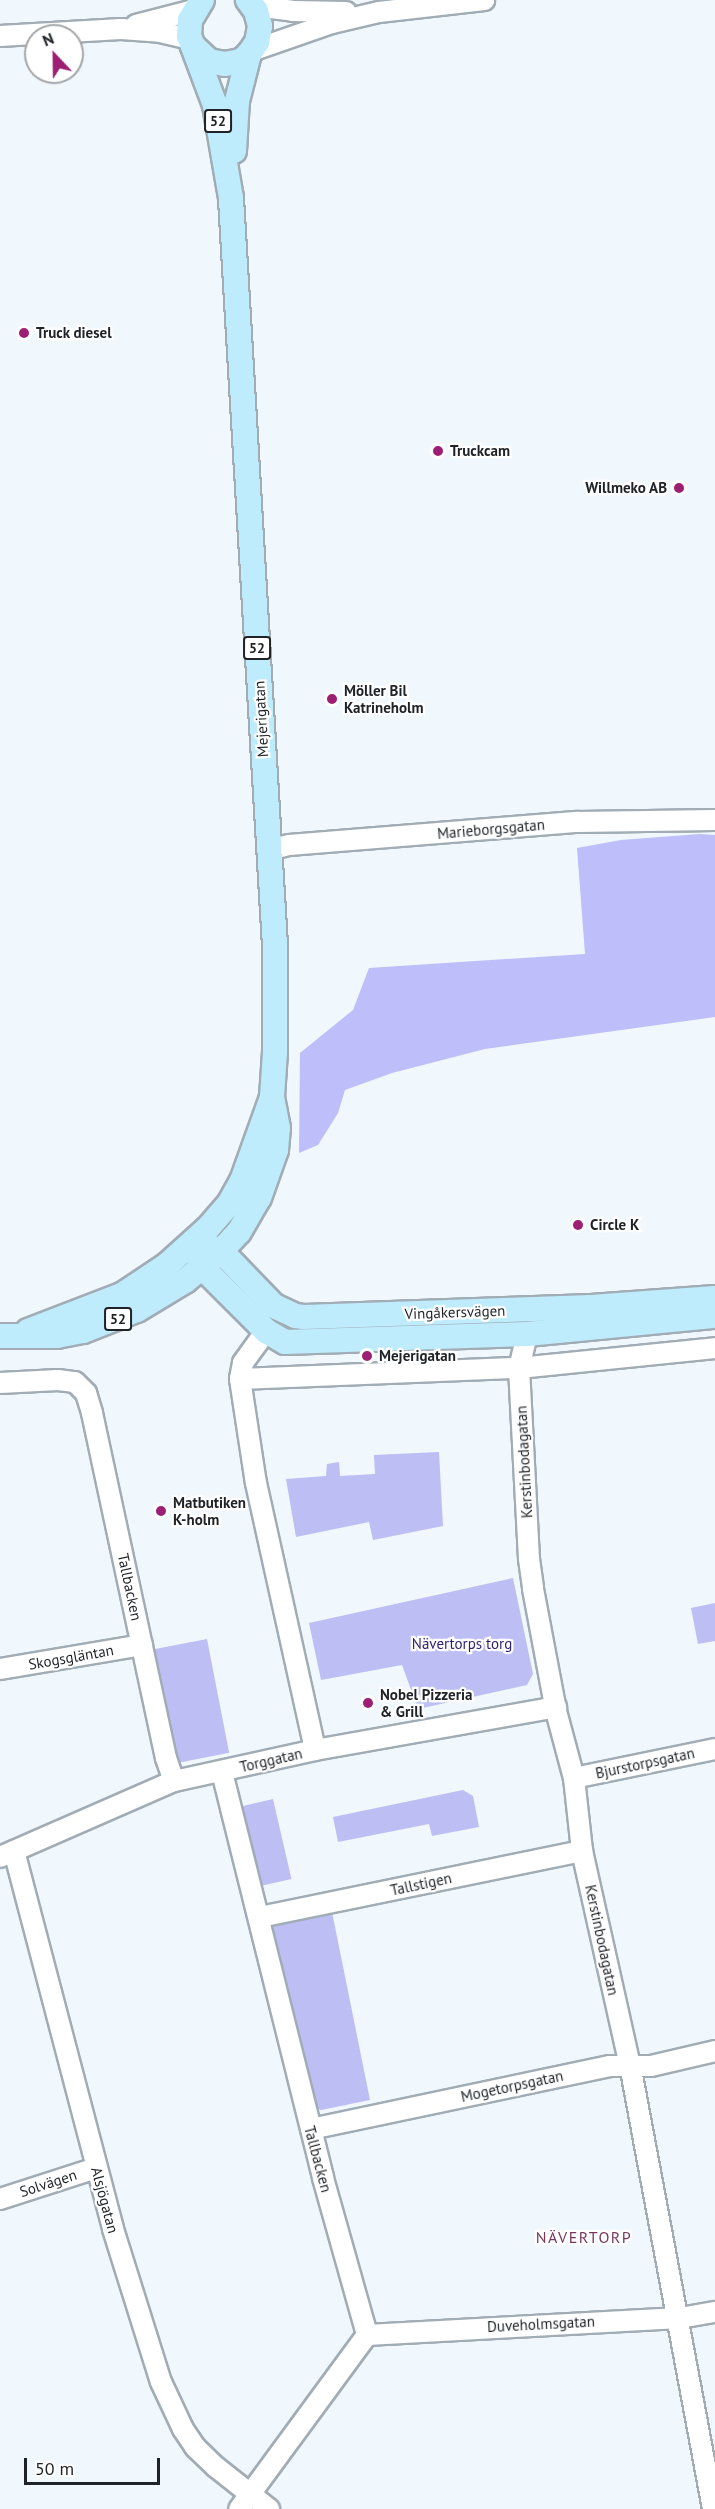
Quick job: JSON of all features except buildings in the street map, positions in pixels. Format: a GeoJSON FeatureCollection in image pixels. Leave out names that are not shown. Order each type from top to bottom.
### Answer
{"type":"FeatureCollection","features":[{"type":"Feature","properties":{"kind":"main road","name":"52"},"geometry":{"type":"LineString","coordinates":[[192,43],[189,25],[200,2]]}},
{"type":"Feature","properties":{"kind":"main road","name":"52"},"geometry":{"type":"LineString","coordinates":[[249,2],[260,32],[250,53]]}},
{"type":"Feature","properties":{"kind":"main road"},"geometry":{"type":"LineString","coordinates":[[192,43],[209,61],[225,64],[241,60],[250,53]]}},
{"type":"Feature","properties":{"kind":"main road","name":"Mejerigatan"},"geometry":{"type":"LineString","coordinates":[[192,43],[215,105],[231,198],[275,955],[272,1097],[278,1128],[269,1176],[247,1219],[221,1251]]}},
{"type":"Feature","properties":{"kind":"main road","name":"Mejerigatan"},"geometry":{"type":"LineString","coordinates":[[231,198],[237,101],[250,53]]}},
{"type":"Feature","properties":{"kind":"main road","name":"Mejerigatan"},"geometry":{"type":"LineString","coordinates":[[193,1242],[220,1214],[242,1180],[272,1097]]}},
{"type":"Feature","properties":{"kind":"main road","name":"52"},"geometry":{"type":"LineString","coordinates":[[11,1335],[122,1295],[166,1265],[193,1242]]}},
{"type":"Feature","properties":{"kind":"main road"},"geometry":{"type":"LineString","coordinates":[[193,1242],[221,1251],[282,1311],[266,1331]]}},
{"type":"Feature","properties":{"kind":"main road","name":"Vingåkersvägen"},"geometry":{"type":"LineString","coordinates":[[193,1242],[202,1267],[266,1331],[279,1340],[296,1344],[527,1334],[715,1316]]}},
{"type":"Feature","properties":{"kind":"main road","name":"52"},"geometry":{"type":"LineString","coordinates":[[11,1335],[57,1336],[106,1324],[159,1298],[221,1251]]}},
{"type":"Feature","properties":{"kind":"main road","name":"Vingåkersvägen"},"geometry":{"type":"LineString","coordinates":[[282,1311],[295,1316],[331,1317],[715,1298]]}},
{"type":"Feature","properties":{"kind":"main road"},"geometry":{"type":"LineString","coordinates":[[527,1334],[531,1308]]}},
{"type":"Feature","properties":{"kind":"street"},"geometry":{"type":"LineString","coordinates":[[249,2],[292,12],[379,12],[484,0]]}},
{"type":"Feature","properties":{"kind":"street"},"geometry":{"type":"LineString","coordinates":[[121,28],[200,2]]}},
{"type":"Feature","properties":{"kind":"street"},"geometry":{"type":"LineString","coordinates":[[250,53],[332,23],[379,12]]}},
{"type":"Feature","properties":{"kind":"street"},"geometry":{"type":"LineString","coordinates":[[0,36],[121,28],[160,32],[192,43]]}},
{"type":"Feature","properties":{"kind":"street","name":"Marieborgsgatan"},"geometry":{"type":"LineString","coordinates":[[269,850],[289,845],[578,822],[715,820]]}},
{"type":"Feature","properties":{"kind":"street"},"geometry":{"type":"LineString","coordinates":[[266,1331],[243,1363],[240,1379],[256,1483],[315,1750]]}},
{"type":"Feature","properties":{"kind":"street"},"geometry":{"type":"LineString","coordinates":[[519,1368],[527,1334]]}},
{"type":"Feature","properties":{"kind":"street"},"geometry":{"type":"LineString","coordinates":[[240,1379],[519,1368],[715,1348]]}},
{"type":"Feature","properties":{"kind":"street","name":"Kerstinbodagatan"},"geometry":{"type":"LineString","coordinates":[[519,1368],[529,1560],[555,1707],[574,1778],[582,1851],[630,2065],[680,2318],[713,2509]]}},
{"type":"Feature","properties":{"kind":"street","name":"Tallbacken"},"geometry":{"type":"LineString","coordinates":[[0,1383],[58,1380],[75,1382],[86,1393],[166,1758],[174,1781]]}},
{"type":"Feature","properties":{"kind":"street","name":"Skogsgläntan"},"geometry":{"type":"LineString","coordinates":[[0,1669],[142,1645]]}},
{"type":"Feature","properties":{"kind":"street","name":"Torggatan"},"geometry":{"type":"LineString","coordinates":[[7,1854],[174,1781],[315,1750],[555,1707]]}},
{"type":"Feature","properties":{"kind":"street","name":"Bjurstorpsgatan"},"geometry":{"type":"LineString","coordinates":[[574,1778],[715,1749]]}},
{"type":"Feature","properties":{"kind":"street","name":"Tallbacken"},"geometry":{"type":"LineString","coordinates":[[222,1772],[260,1917],[310,2129],[367,2335]]}},
{"type":"Feature","properties":{"kind":"street","name":"Tallstigen"},"geometry":{"type":"LineString","coordinates":[[260,1917],[582,1851]]}},
{"type":"Feature","properties":{"kind":"street","name":"Alsjögatan"},"geometry":{"type":"LineString","coordinates":[[7,1854],[140,2318],[172,2408],[195,2447],[216,2467],[245,2502],[269,2509]]}},
{"type":"Feature","properties":{"kind":"street","name":"Mogetorpsgatan"},"geometry":{"type":"LineString","coordinates":[[310,2129],[610,2066],[651,2066],[715,2051]]}},
{"type":"Feature","properties":{"kind":"street","name":"Solvägen"},"geometry":{"type":"LineString","coordinates":[[0,2199],[96,2168]]}},
{"type":"Feature","properties":{"kind":"street","name":"Duveholmsgatan"},"geometry":{"type":"LineString","coordinates":[[367,2335],[680,2318],[715,2312]]}},
{"type":"Feature","properties":{"kind":"street"},"geometry":{"type":"LineString","coordinates":[[245,2502],[367,2335]]}},
{"type":"Feature","properties":{"kind":"green space"},"geometry":{"type":"Polygon","coordinates":[[[439,1452],[443,1526],[373,1540],[369,1522],[296,1537],[286,1479],[326,1476],[327,1464],[339,1462],[340,1476],[375,1474],[374,1455],[439,1452]]]}},
{"type":"Feature","properties":{"kind":"green space","name":"Nävertorps torg"},"geometry":{"type":"Polygon","coordinates":[[[513,1578],[533,1674],[527,1685],[418,1709],[402,1665],[321,1680],[309,1623],[513,1578]]]}},
{"type":"Feature","properties":{"kind":"green space"},"geometry":{"type":"Polygon","coordinates":[[[715,1603],[715,1641],[698,1644],[691,1608],[715,1603]]]}},
{"type":"Feature","properties":{"kind":"green space"},"geometry":{"type":"Polygon","coordinates":[[[207,1639],[229,1753],[172,1764],[150,1650],[207,1639]]]}},
{"type":"Feature","properties":{"kind":"green space"},"geometry":{"type":"Polygon","coordinates":[[[463,1790],[473,1796],[479,1827],[432,1836],[429,1824],[338,1842],[333,1817],[463,1790]]]}},
{"type":"Feature","properties":{"kind":"green space"},"geometry":{"type":"Polygon","coordinates":[[[273,1799],[291,1879],[260,1886],[242,1806],[273,1799]]]}},
{"type":"Feature","properties":{"kind":"green space"},"geometry":{"type":"Polygon","coordinates":[[[332,1912],[370,2100],[321,2110],[310,2106],[270,1933],[276,1923],[332,1912]]]}},
{"type":"Feature","properties":{"kind":"shaded area"},"geometry":{"type":"Polygon","coordinates":[[[715,835],[715,1017],[485,1049],[392,1073],[345,1090],[338,1113],[318,1145],[299,1153],[300,1053],[353,1010],[369,968],[585,954],[577,848],[621,840],[715,835]]]}},
{"type":"Feature","properties":{"kind":"place","name":"Truck diesel"},"geometry":{"type":"Point","coordinates":[24,333]}},
{"type":"Feature","properties":{"kind":"place","name":"Truckcam"},"geometry":{"type":"Point","coordinates":[438,451]}},
{"type":"Feature","properties":{"kind":"place","name":"Willmeko AB"},"geometry":{"type":"Point","coordinates":[679,488]}},
{"type":"Feature","properties":{"kind":"place","name":"Möller Bil Katrineholm"},"geometry":{"type":"Point","coordinates":[332,699]}},
{"type":"Feature","properties":{"kind":"place","name":"Circle K"},"geometry":{"type":"Point","coordinates":[578,1225]}},
{"type":"Feature","properties":{"kind":"place","name":"Mejerigatan"},"geometry":{"type":"Point","coordinates":[367,1356]}},
{"type":"Feature","properties":{"kind":"place","name":"Matbutiken K-holm"},"geometry":{"type":"Point","coordinates":[161,1511]}},
{"type":"Feature","properties":{"kind":"place","name":"Nobel Pizzeria & Grill"},"geometry":{"type":"Point","coordinates":[368,1703]}},
{"type":"Feature","properties":{"kind":"district","name":"NÄVERTORP"},"geometry":{"type":"Point","coordinates":[584,2237]}}]}
